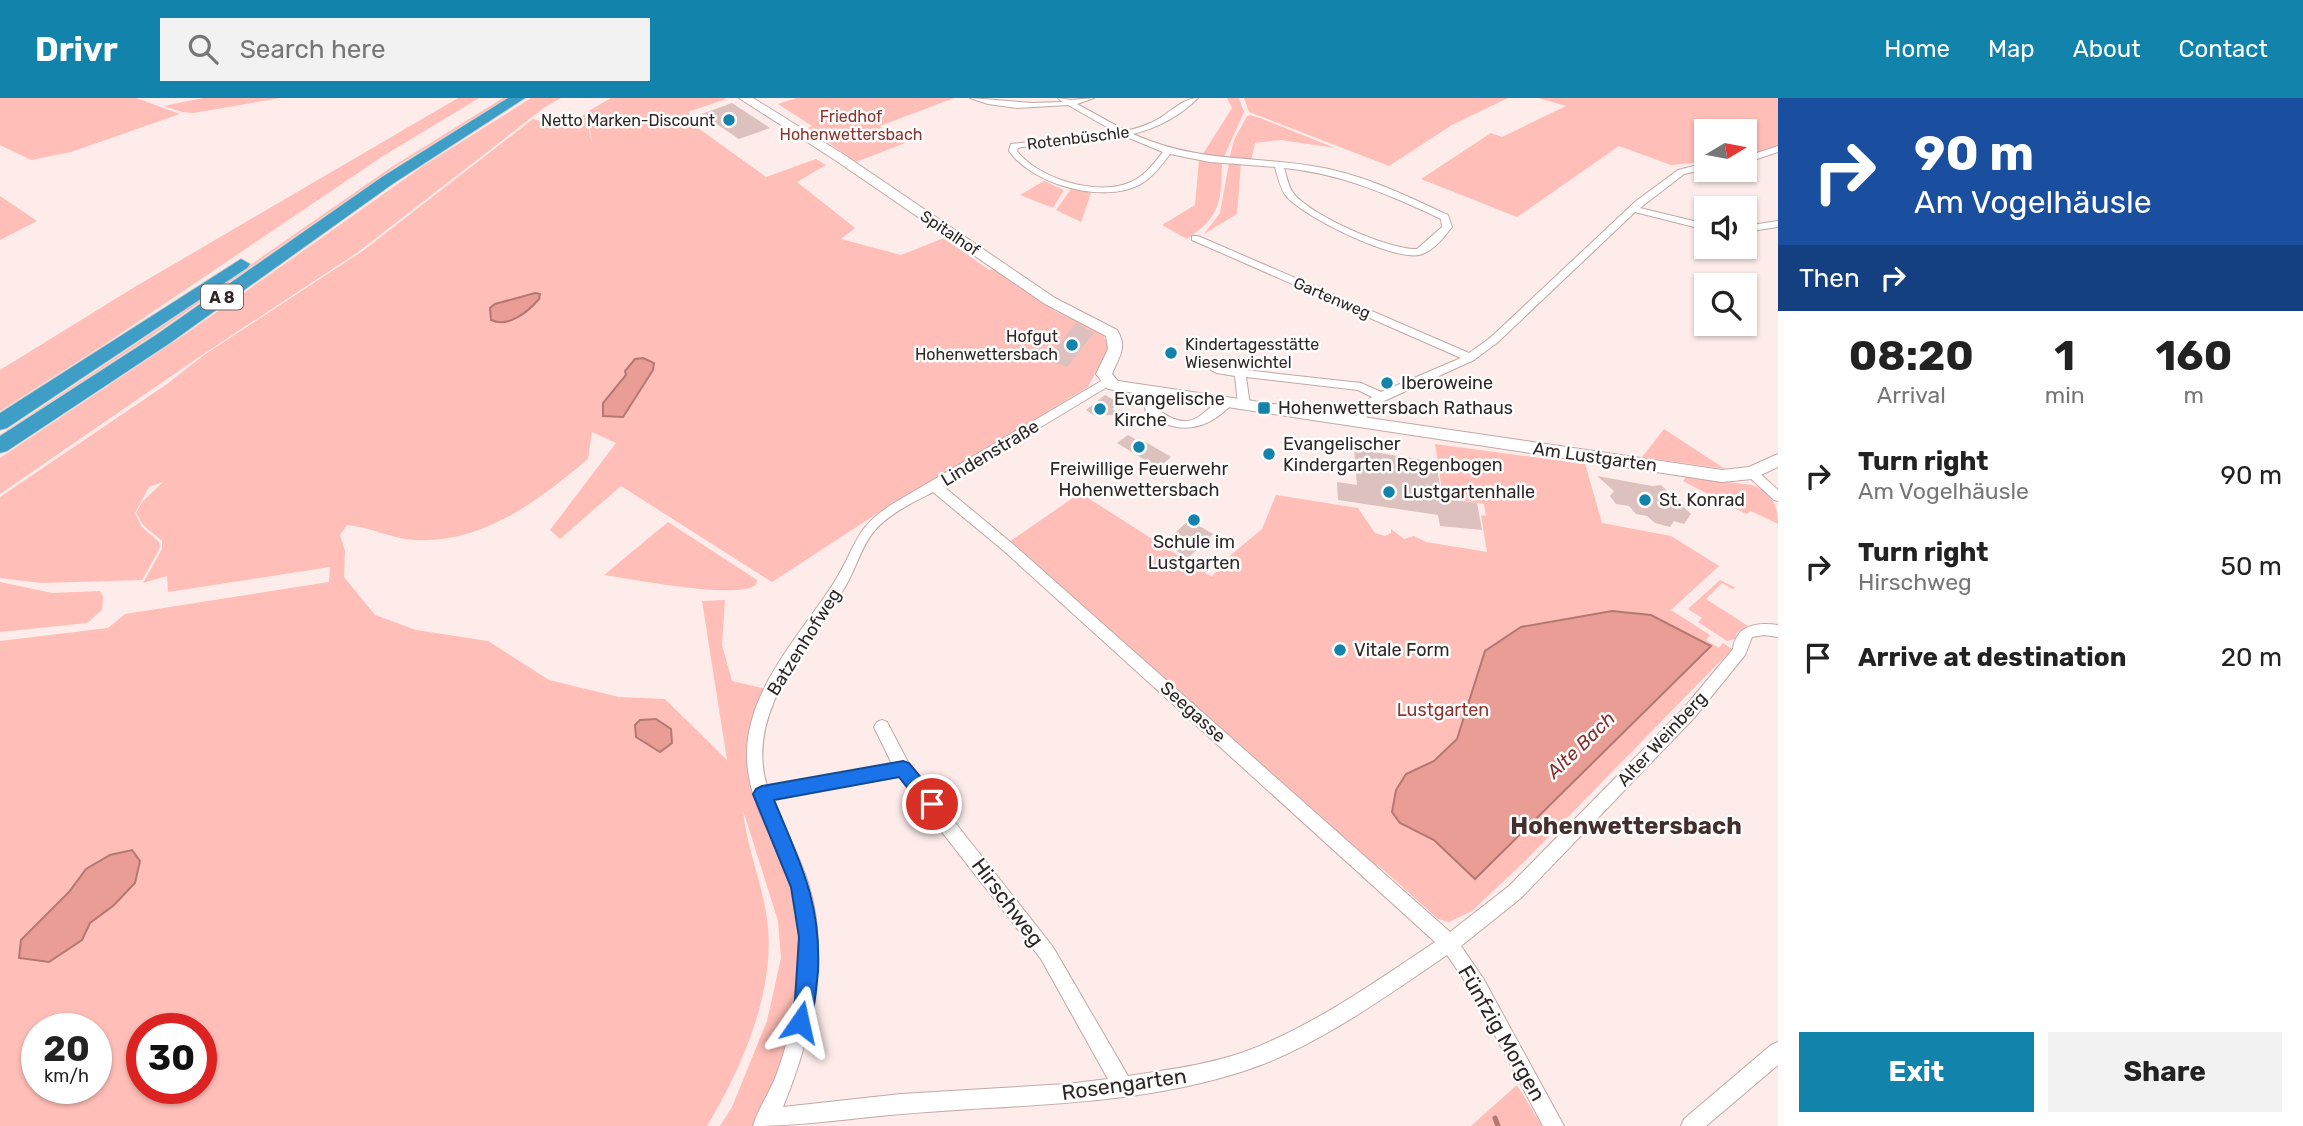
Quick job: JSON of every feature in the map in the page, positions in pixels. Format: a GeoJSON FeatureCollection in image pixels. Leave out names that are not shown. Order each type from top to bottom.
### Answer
{"type":"FeatureCollection","features":[{"type":"Feature","properties":{"kind":"highway","name":"A 8"},"geometry":{"type":"LineString","coordinates":[[0,423],[127,341],[410,148],[493,98]]}},
{"type":"Feature","properties":{"kind":"highway","name":"A 8"},"geometry":{"type":"LineString","coordinates":[[0,446],[163,339],[388,180],[518,98]]}},
{"type":"Feature","properties":{"kind":"street","name":"Spitalhof"},"geometry":{"type":"LineString","coordinates":[[745,98],[839,158],[1050,301],[1112,333],[1117,340],[1117,348],[1104,371],[1108,382]]}},
{"type":"Feature","properties":{"kind":"street"},"geometry":{"type":"LineString","coordinates":[[974,98],[1026,105],[1090,98]]}},
{"type":"Feature","properties":{"kind":"street","name":"Rotenbüschle"},"geometry":{"type":"LineString","coordinates":[[1168,152],[1132,186],[1096,190],[1050,179],[1020,162],[1013,151],[1014,146],[1023,144],[1128,135],[1161,122],[1194,98]]}},
{"type":"Feature","properties":{"kind":"street"},"geometry":{"type":"LineString","coordinates":[[1066,100],[1128,135],[1168,152],[1210,160],[1279,165],[1329,172],[1445,217],[1447,226],[1420,251],[1409,253],[1389,247],[1305,208],[1291,196],[1279,165]]}},
{"type":"Feature","properties":{"kind":"street"},"geometry":{"type":"LineString","coordinates":[[1757,156],[1778,149]]}},
{"type":"Feature","properties":{"kind":"street"},"geometry":{"type":"LineString","coordinates":[[1359,423],[1369,404],[1470,358],[1494,340],[1634,209],[1681,172],[1694,169]]}},
{"type":"Feature","properties":{"kind":"street"},"geometry":{"type":"LineString","coordinates":[[1634,209],[1694,224]]}},
{"type":"Feature","properties":{"kind":"street"},"geometry":{"type":"LineString","coordinates":[[1757,227],[1778,224]]}},
{"type":"Feature","properties":{"kind":"street","name":"Gartenweg"},"geometry":{"type":"LineString","coordinates":[[1195,239],[1470,358]]}},
{"type":"Feature","properties":{"kind":"street"},"geometry":{"type":"LineString","coordinates":[[1217,370],[1360,387],[1381,397]]}},
{"type":"Feature","properties":{"kind":"street"},"geometry":{"type":"LineString","coordinates":[[1148,391],[1150,409],[1175,424],[1195,425],[1236,404],[1240,373]]}},
{"type":"Feature","properties":{"kind":"street","name":"Am Lustgarten"},"geometry":{"type":"LineString","coordinates":[[1108,382],[1120,387],[1722,476],[1752,473]]}},
{"type":"Feature","properties":{"kind":"street","name":"Lindenstraße"},"geometry":{"type":"LineString","coordinates":[[873,525],[1108,382]]}},
{"type":"Feature","properties":{"kind":"street"},"geometry":{"type":"LineString","coordinates":[[1778,460],[1752,473],[1778,496]]}},
{"type":"Feature","properties":{"kind":"street","name":"Seegasse"},"geometry":{"type":"LineString","coordinates":[[935,486],[1009,548],[1448,942]]}},
{"type":"Feature","properties":{"kind":"street","name":"Batzenhofweg"},"geometry":{"type":"LineString","coordinates":[[764,1122],[788,1065],[806,1000],[809,937],[800,887],[762,794],[755,769],[755,747],[761,714],[773,686],[841,583],[873,525]]}},
{"type":"Feature","properties":{"kind":"street","name":"Alter Weinberg"},"geometry":{"type":"LineString","coordinates":[[1448,942],[1469,930],[1515,892],[1568,840],[1689,713],[1740,651],[1740,641],[1749,631],[1764,628],[1778,631]]}},
{"type":"Feature","properties":{"kind":"street","name":"Hirschweg"},"geometry":{"type":"LineString","coordinates":[[882,727],[903,769],[1047,953],[1122,1087]]}},
{"type":"Feature","properties":{"kind":"street"},"geometry":{"type":"LineString","coordinates":[[762,794],[903,769]]}},
{"type":"Feature","properties":{"kind":"street","name":"Rosengarten"},"geometry":{"type":"LineString","coordinates":[[764,1122],[901,1104],[1067,1094],[1193,1075],[1245,1061],[1288,1042],[1369,997],[1448,942]]}},
{"type":"Feature","properties":{"kind":"street","name":"Fünfzig Morgen"},"geometry":{"type":"LineString","coordinates":[[1448,942],[1477,984],[1554,1126]]}},
{"type":"Feature","properties":{"kind":"street"},"geometry":{"type":"LineString","coordinates":[[1691,1126],[1778,1052]]}},
{"type":"Feature","properties":{"kind":"green space"},"geometry":{"type":"Polygon","coordinates":[[[0,98],[136,98],[180,114],[71,152],[31,160],[0,145],[0,98]]]}},
{"type":"Feature","properties":{"kind":"green space"},"geometry":{"type":"Polygon","coordinates":[[[203,98],[281,98],[193,113],[164,106],[203,98]]]}},
{"type":"Feature","properties":{"kind":"green space"},"geometry":{"type":"Polygon","coordinates":[[[458,98],[479,98],[383,156],[105,344],[0,411],[0,370],[133,288],[458,98]]]}},
{"type":"Feature","properties":{"kind":"green space"},"geometry":{"type":"Polygon","coordinates":[[[507,98],[395,167],[147,339],[0,435],[390,168],[507,98]]]}},
{"type":"Feature","properties":{"kind":"green space"},"geometry":{"type":"Polygon","coordinates":[[[531,98],[561,98],[545,107],[358,252],[0,494],[0,458],[187,333],[423,166],[531,98]]]}},
{"type":"Feature","properties":{"kind":"green space"},"geometry":{"type":"Polygon","coordinates":[[[611,98],[724,98],[726,99],[688,112],[695,120],[691,123],[766,177],[816,159],[826,165],[797,182],[855,228],[841,239],[901,255],[944,238],[1055,311],[1102,333],[1109,347],[1088,387],[881,511],[772,582],[621,486],[560,539],[550,530],[616,443],[592,432],[588,459],[530,504],[487,527],[464,535],[415,540],[347,525],[340,535],[345,551],[344,577],[375,615],[416,630],[488,641],[549,680],[619,697],[665,699],[727,760],[702,601],[725,600],[722,645],[732,681],[766,689],[755,714],[748,773],[795,886],[802,965],[795,1016],[761,1119],[756,1126],[720,1126],[732,1107],[767,1021],[781,958],[778,921],[743,810],[767,919],[767,972],[762,1000],[744,1053],[707,1126],[0,1126],[0,641],[108,628],[125,614],[329,582],[330,567],[168,592],[167,576],[143,583],[162,549],[162,541],[143,525],[136,513],[142,502],[163,482],[149,487],[135,513],[141,526],[159,542],[160,548],[142,580],[41,583],[0,578],[0,497],[167,384],[204,355],[364,250],[533,119],[564,128],[585,114],[592,143],[587,112],[611,98]]]}},
{"type":"Feature","properties":{"kind":"green space","name":"Friedhof Hohenwettersbach"},"geometry":{"type":"Polygon","coordinates":[[[797,98],[954,98],[880,126],[887,135],[905,143],[856,162],[808,128],[812,126],[778,104],[797,98]]]}},
{"type":"Feature","properties":{"kind":"green space"},"geometry":{"type":"Polygon","coordinates":[[[1227,98],[1239,98],[1244,112],[1223,159],[1201,157],[1232,108],[1227,98]]]}},
{"type":"Feature","properties":{"kind":"green space"},"geometry":{"type":"Polygon","coordinates":[[[1244,98],[1508,98],[1452,125],[1389,166],[1249,112],[1244,98]]]}},
{"type":"Feature","properties":{"kind":"green space"},"geometry":{"type":"Polygon","coordinates":[[[1538,98],[1778,98],[1778,146],[1757,152],[1757,119],[1694,119],[1694,163],[1671,165],[1619,146],[1517,217],[1421,179],[1491,133],[1502,137],[1566,106],[1538,98]]]}},
{"type":"Feature","properties":{"kind":"green space"},"geometry":{"type":"Polygon","coordinates":[[[1250,115],[1335,148],[1281,140],[1255,143],[1251,161],[1229,160],[1234,140],[1250,115]]]}},
{"type":"Feature","properties":{"kind":"green space"},"geometry":{"type":"Polygon","coordinates":[[[1199,160],[1222,162],[1221,188],[1213,215],[1187,239],[1162,225],[1195,205],[1199,160]]]}},
{"type":"Feature","properties":{"kind":"green space"},"geometry":{"type":"Polygon","coordinates":[[[1229,163],[1241,164],[1237,214],[1204,234],[1220,213],[1229,163]]]}},
{"type":"Feature","properties":{"kind":"green space"},"geometry":{"type":"Polygon","coordinates":[[[1044,181],[1064,190],[1053,208],[1020,195],[1044,181]]]}},
{"type":"Feature","properties":{"kind":"green space"},"geometry":{"type":"Polygon","coordinates":[[[1071,189],[1091,193],[1081,222],[1056,210],[1071,189]]]}},
{"type":"Feature","properties":{"kind":"green space"},"geometry":{"type":"Polygon","coordinates":[[[0,196],[37,221],[0,240],[0,196]]]}},
{"type":"Feature","properties":{"kind":"green space"},"geometry":{"type":"Polygon","coordinates":[[[1664,429],[1725,469],[1642,457],[1664,429]]]}},
{"type":"Feature","properties":{"kind":"green space","name":"Lustgarten"},"geometry":{"type":"Polygon","coordinates":[[[1435,444],[1585,464],[1602,523],[1671,536],[1719,566],[1671,610],[1710,635],[1706,640],[1719,648],[1723,643],[1732,649],[1526,860],[1472,911],[1449,922],[1438,919],[1377,864],[1377,869],[1009,542],[1080,493],[1212,577],[1225,560],[1262,529],[1276,495],[1358,508],[1375,533],[1385,536],[1391,533],[1391,529],[1404,539],[1414,536],[1426,542],[1487,552],[1481,515],[1486,516],[1484,504],[1443,497],[1435,444]]]}},
{"type":"Feature","properties":{"kind":"green space"},"geometry":{"type":"Polygon","coordinates":[[[1686,477],[1759,488],[1772,500],[1777,511],[1778,524],[1751,511],[1746,514],[1683,481],[1686,477]]]}},
{"type":"Feature","properties":{"kind":"green space"},"geometry":{"type":"Polygon","coordinates":[[[668,522],[757,580],[756,585],[745,589],[706,589],[604,575],[668,522]]]}},
{"type":"Feature","properties":{"kind":"green space"},"geometry":{"type":"Polygon","coordinates":[[[1720,580],[1736,588],[1732,589],[1722,583],[1706,599],[1748,626],[1737,633],[1735,639],[1727,641],[1698,622],[1702,618],[1688,609],[1720,580]]]}},
{"type":"Feature","properties":{"kind":"green space"},"geometry":{"type":"Polygon","coordinates":[[[0,582],[52,593],[100,591],[103,597],[102,610],[87,623],[0,632],[0,582]]]}},
{"type":"Feature","properties":{"kind":"green space"},"geometry":{"type":"Polygon","coordinates":[[[1517,1085],[1542,1126],[1471,1126],[1517,1085]]]}},
{"type":"Feature","properties":{"kind":"water"},"geometry":{"type":"Polygon","coordinates":[[[540,294],[539,299],[517,317],[504,322],[491,320],[490,308],[495,304],[540,294]]]}},
{"type":"Feature","properties":{"kind":"water"},"geometry":{"type":"Polygon","coordinates":[[[643,358],[654,363],[653,370],[623,417],[603,416],[603,403],[626,375],[625,371],[635,359],[643,358]]]}},
{"type":"Feature","properties":{"kind":"water","name":"Alte Bach"},"geometry":{"type":"Polygon","coordinates":[[[1612,611],[1651,615],[1711,646],[1475,879],[1434,840],[1400,823],[1392,812],[1396,790],[1406,774],[1434,761],[1457,739],[1485,651],[1521,627],[1612,611]]]}},
{"type":"Feature","properties":{"kind":"water"},"geometry":{"type":"Polygon","coordinates":[[[656,719],[671,729],[672,743],[660,752],[636,737],[635,725],[640,720],[656,719]]]}},
{"type":"Feature","properties":{"kind":"water"},"geometry":{"type":"Polygon","coordinates":[[[132,850],[140,861],[135,883],[113,906],[90,923],[82,940],[49,962],[19,958],[21,940],[69,892],[86,869],[110,855],[132,850]]]}},
{"type":"Feature","properties":{"kind":"building","name":"Netto Marken-Discount"},"geometry":{"type":"Polygon","coordinates":[[[732,103],[770,128],[739,139],[702,114],[732,103]]]}},
{"type":"Feature","properties":{"kind":"building","name":"Hofgut Hohenwettersbach"},"geometry":{"type":"Polygon","coordinates":[[[1076,323],[1094,333],[1067,367],[1046,360],[1076,323]]]}},
{"type":"Feature","properties":{"kind":"building","name":"Evangelische Kirche"},"geometry":{"type":"Polygon","coordinates":[[[1105,395],[1119,403],[1112,409],[1121,414],[1095,416],[1086,410],[1105,395]]]}},
{"type":"Feature","properties":{"kind":"building","name":"Freiwillige Feuerwehr Hohenwettersbach"},"geometry":{"type":"Polygon","coordinates":[[[1128,435],[1171,457],[1158,468],[1117,443],[1128,435]]]}},
{"type":"Feature","properties":{"kind":"building","name":"Lustgartenhalle"},"geometry":{"type":"Polygon","coordinates":[[[1354,449],[1436,462],[1442,498],[1477,503],[1482,530],[1440,526],[1438,515],[1338,500],[1337,482],[1357,485],[1354,449]]]}},
{"type":"Feature","properties":{"kind":"building","name":"St. Konrad"},"geometry":{"type":"Polygon","coordinates":[[[1597,476],[1652,486],[1661,485],[1691,514],[1684,524],[1674,521],[1670,527],[1655,523],[1647,516],[1636,514],[1629,506],[1616,504],[1610,496],[1614,491],[1597,476]]]}},
{"type":"Feature","properties":{"kind":"building"},"geometry":{"type":"Polygon","coordinates":[[[1189,520],[1213,534],[1188,558],[1164,543],[1189,520]]]}},
{"type":"Feature","properties":{"kind":"waterway"},"geometry":{"type":"LineString","coordinates":[[1495,1118],[1498,1126]]}},
{"type":"Feature","properties":{"kind":"place","name":"Netto Marken-Discount"},"geometry":{"type":"Point","coordinates":[729,120]}},
{"type":"Feature","properties":{"kind":"place","name":"Hofgut Hohenwettersbach"},"geometry":{"type":"Point","coordinates":[1072,345]}},
{"type":"Feature","properties":{"kind":"place","name":"Kindertagesstätte Wiesenwichtel"},"geometry":{"type":"Point","coordinates":[1171,353]}},
{"type":"Feature","properties":{"kind":"place","name":"Iberoweine"},"geometry":{"type":"Point","coordinates":[1387,383]}},
{"type":"Feature","properties":{"kind":"place","name":"Hohenwettersbach Rathaus"},"geometry":{"type":"Point","coordinates":[1264,408]}},
{"type":"Feature","properties":{"kind":"place","name":"Evangelische Kirche"},"geometry":{"type":"Point","coordinates":[1100,409]}},
{"type":"Feature","properties":{"kind":"place","name":"Freiwillige Feuerwehr Hohenwettersbach"},"geometry":{"type":"Point","coordinates":[1139,447]}},
{"type":"Feature","properties":{"kind":"place","name":"Evangelischer Kindergarten Regenbogen"},"geometry":{"type":"Point","coordinates":[1269,454]}},
{"type":"Feature","properties":{"kind":"place","name":"Lustgartenhalle"},"geometry":{"type":"Point","coordinates":[1389,492]}},
{"type":"Feature","properties":{"kind":"place","name":"St. Konrad"},"geometry":{"type":"Point","coordinates":[1645,500]}},
{"type":"Feature","properties":{"kind":"place","name":"Schule im Lustgarten"},"geometry":{"type":"Point","coordinates":[1194,520]}},
{"type":"Feature","properties":{"kind":"place","name":"Vitale Form"},"geometry":{"type":"Point","coordinates":[1340,650]}},
{"type":"Feature","properties":{"kind":"district","name":"Hohenwettersbach"},"geometry":{"type":"Point","coordinates":[1626,826]}},
{"type":"Feature","properties":{"kind":"route"},"geometry":{"type":"LineString","coordinates":[[800,1022],[806,1000],[809,937],[800,887],[762,794],[903,769],[932,804]]}}]}
